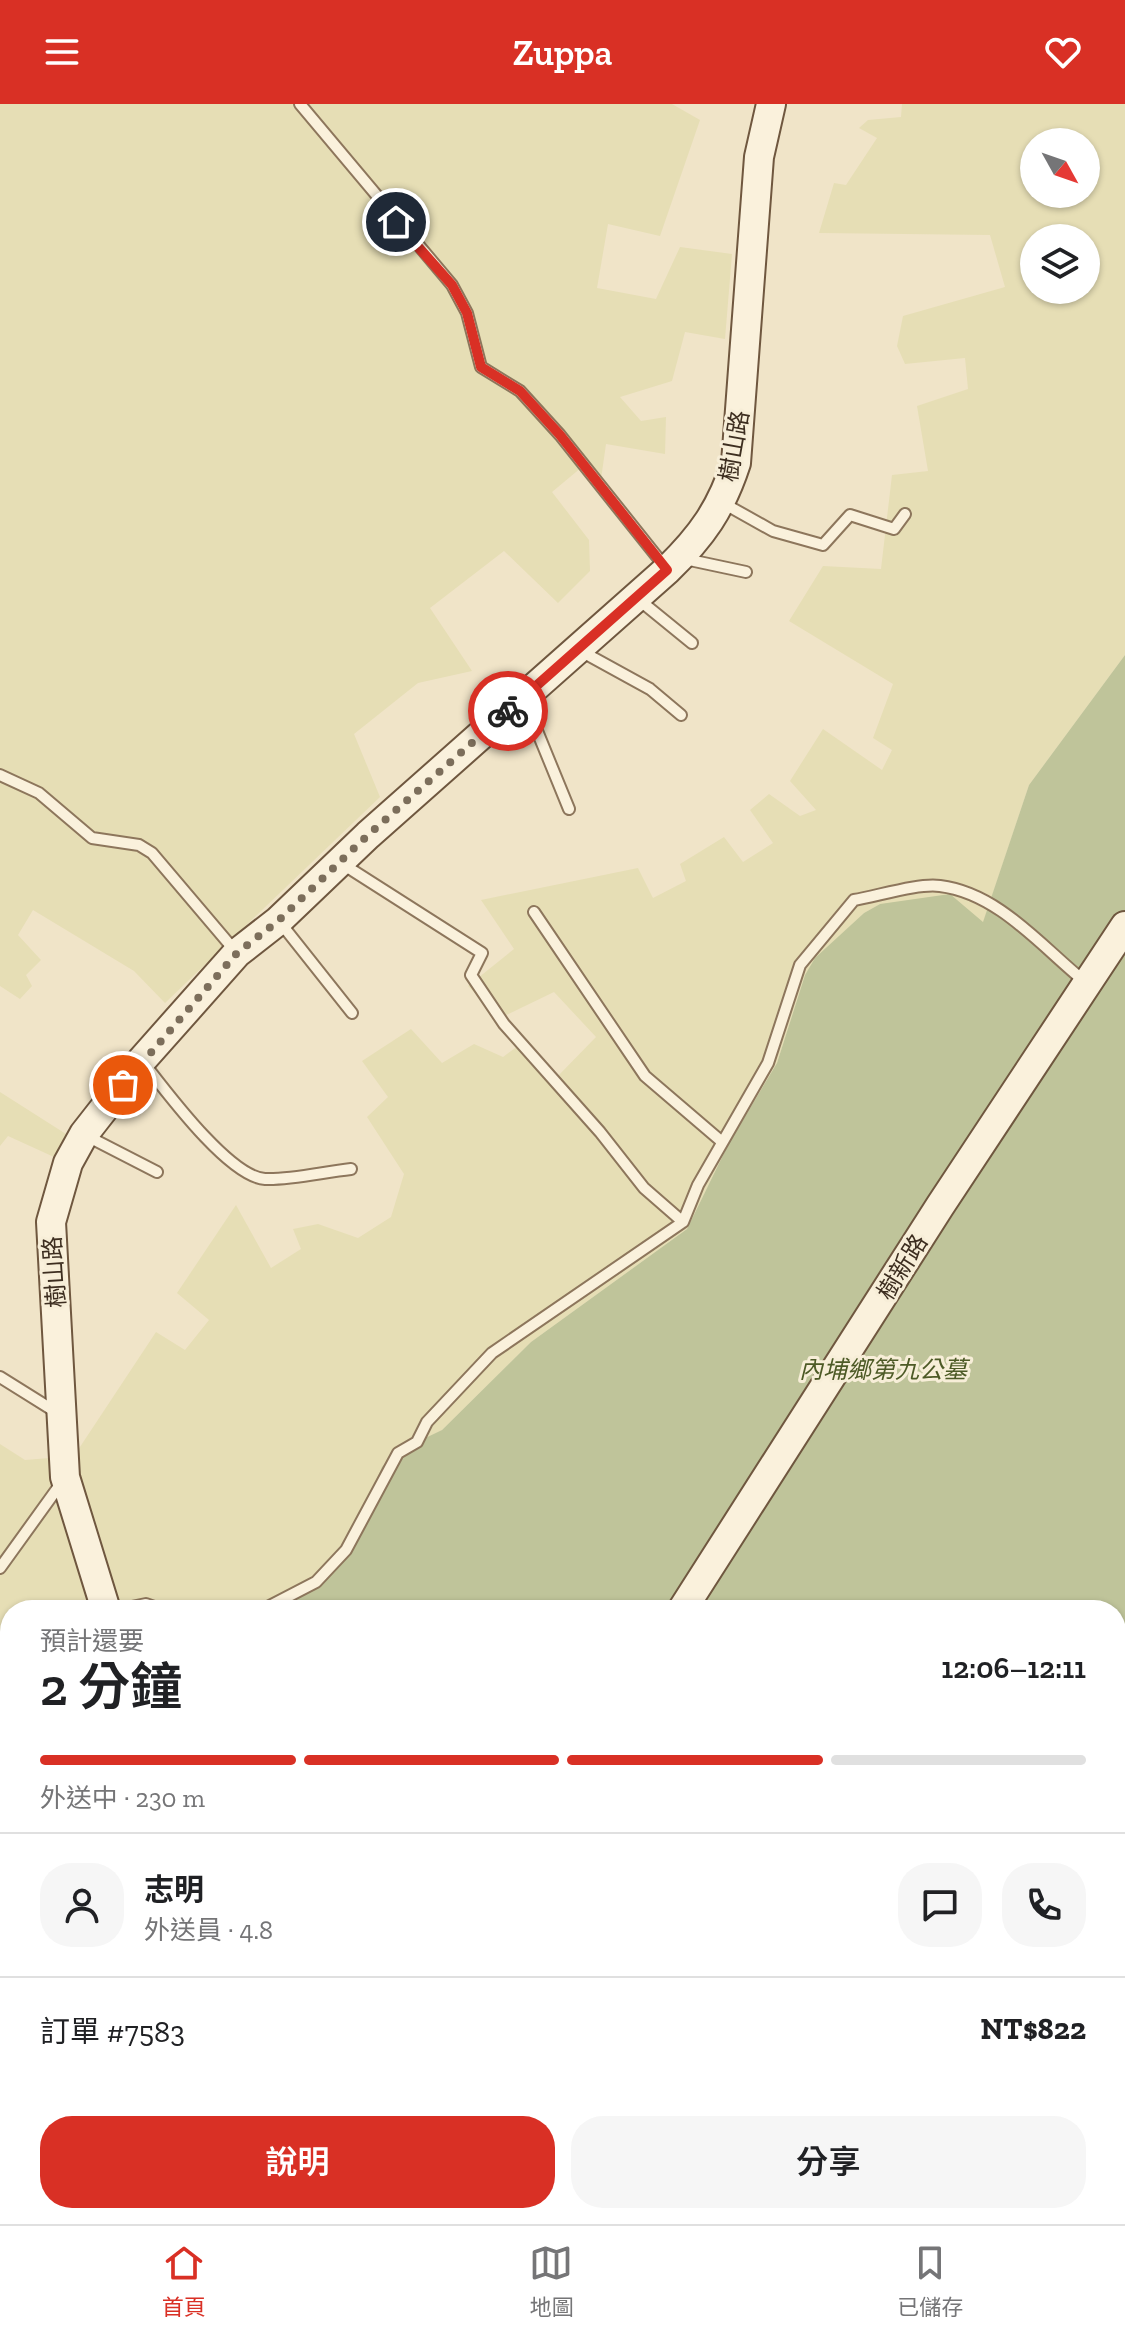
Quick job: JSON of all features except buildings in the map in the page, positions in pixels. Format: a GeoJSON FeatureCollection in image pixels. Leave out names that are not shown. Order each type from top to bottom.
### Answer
{"type":"FeatureCollection","features":[{"type":"Feature","properties":{"kind":"street","name":"樹山路"},"geometry":{"type":"LineString","coordinates":[[103,1600],[65,1477],[51,1222],[68,1163],[84,1134],[142,1060],[237,953],[278,921],[339,862],[673,564],[723,503],[736,463],[759,157],[771,104]]}},
{"type":"Feature","properties":{"kind":"street","name":"樹新路"},"geometry":{"type":"LineString","coordinates":[[688,1600],[940,1206],[1125,926]]}},
{"type":"Feature","properties":{"kind":"lane"},"geometry":{"type":"LineString","coordinates":[[300,104],[452,285],[467,313],[481,367],[520,391],[673,564],[746,572]]}},
{"type":"Feature","properties":{"kind":"lane"},"geometry":{"type":"LineString","coordinates":[[723,503],[773,531],[823,545],[850,515],[894,529],[905,514]]}},
{"type":"Feature","properties":{"kind":"lane"},"geometry":{"type":"LineString","coordinates":[[636,597],[692,643]]}},
{"type":"Feature","properties":{"kind":"lane"},"geometry":{"type":"LineString","coordinates":[[577,649],[650,689],[681,715]]}},
{"type":"Feature","properties":{"kind":"lane"},"geometry":{"type":"LineString","coordinates":[[524,697],[569,809]]}},
{"type":"Feature","properties":{"kind":"lane"},"geometry":{"type":"LineString","coordinates":[[0,775],[39,793],[92,838],[139,845],[152,853],[237,953]]}},
{"type":"Feature","properties":{"kind":"lane"},"geometry":{"type":"LineString","coordinates":[[339,862],[482,953],[471,975],[504,1024],[600,1132],[644,1188],[683,1222]]}},
{"type":"Feature","properties":{"kind":"lane"},"geometry":{"type":"LineString","coordinates":[[281,1600],[316,1582],[346,1550],[398,1453],[417,1442],[427,1422],[492,1353],[683,1222],[721,1141],[768,1063],[800,965],[854,900],[938,885],[974,894],[1008,915],[1088,984]]}},
{"type":"Feature","properties":{"kind":"lane"},"geometry":{"type":"LineString","coordinates":[[534,912],[645,1076],[721,1141]]}},
{"type":"Feature","properties":{"kind":"lane"},"geometry":{"type":"LineString","coordinates":[[278,921],[352,1013]]}},
{"type":"Feature","properties":{"kind":"lane"},"geometry":{"type":"LineString","coordinates":[[142,1060],[178,1107],[226,1159],[262,1179],[351,1169]]}},
{"type":"Feature","properties":{"kind":"lane"},"geometry":{"type":"LineString","coordinates":[[84,1134],[157,1172]]}},
{"type":"Feature","properties":{"kind":"lane"},"geometry":{"type":"LineString","coordinates":[[0,1377],[62,1415]]}},
{"type":"Feature","properties":{"kind":"lane"},"geometry":{"type":"LineString","coordinates":[[0,1568],[65,1477]]}},
{"type":"Feature","properties":{"kind":"shaded area"},"geometry":{"type":"Polygon","coordinates":[[[0,104],[672,104],[700,120],[660,236],[608,224],[597,288],[656,299],[680,247],[732,254],[725,339],[685,332],[672,381],[620,397],[641,421],[666,417],[665,454],[606,444],[600,486],[582,467],[552,492],[589,540],[590,571],[558,603],[504,551],[430,608],[472,671],[418,683],[354,734],[380,797],[165,1003],[134,971],[33,910],[18,935],[41,960],[26,975],[32,986],[20,999],[0,986],[0,104]]]}},
{"type":"Feature","properties":{"kind":"shaded area"},"geometry":{"type":"Polygon","coordinates":[[[902,104],[1125,104],[1125,655],[1029,785],[983,923],[880,904],[864,913],[816,958],[805,975],[777,1063],[728,1145],[687,1229],[531,1342],[442,1430],[415,1444],[361,1520],[348,1550],[316,1577],[280,1600],[0,1600],[0,1444],[25,1460],[74,1456],[156,1332],[185,1350],[209,1320],[177,1293],[236,1205],[271,1268],[301,1249],[293,1229],[318,1224],[358,1238],[391,1217],[404,1174],[367,1117],[388,1097],[362,1061],[411,1029],[442,1063],[474,1044],[503,1057],[518,1046],[556,1078],[596,1037],[554,992],[500,1018],[468,986],[514,949],[481,900],[638,868],[653,898],[686,881],[680,864],[724,837],[743,862],[773,843],[750,810],[769,794],[800,816],[816,810],[790,781],[823,729],[882,770],[892,750],[873,738],[893,684],[789,621],[823,566],[881,569],[892,475],[928,471],[917,406],[968,389],[965,358],[905,364],[897,346],[903,316],[1005,287],[990,235],[819,233],[834,183],[846,185],[877,138],[859,128],[868,120],[901,117],[902,104]]]}},
{"type":"Feature","properties":{"kind":"shaded area"},"geometry":{"type":"Polygon","coordinates":[[[0,1092],[66,1134],[54,1157],[8,1136],[0,1146],[0,1092]]]}},
{"type":"Feature","properties":{"kind":"green space","name":"內埔鄉第九公墓"},"geometry":{"type":"Polygon","coordinates":[[[1125,655],[1125,1600],[280,1600],[316,1577],[347,1550],[382,1467],[394,1453],[442,1430],[531,1342],[687,1229],[728,1145],[777,1063],[805,975],[815,958],[864,913],[880,904],[950,894],[983,922],[1029,785],[1125,655]]]}},
{"type":"Feature","properties":{"kind":"way so far"},"geometry":{"type":"LineString","coordinates":[[123,1085],[237,953],[278,921],[368,835],[508,711]]}},
{"type":"Feature","properties":{"kind":"route"},"geometry":{"type":"LineString","coordinates":[[396,222],[452,285],[467,313],[481,367],[520,391],[560,435],[667,570],[508,711]]}}]}
